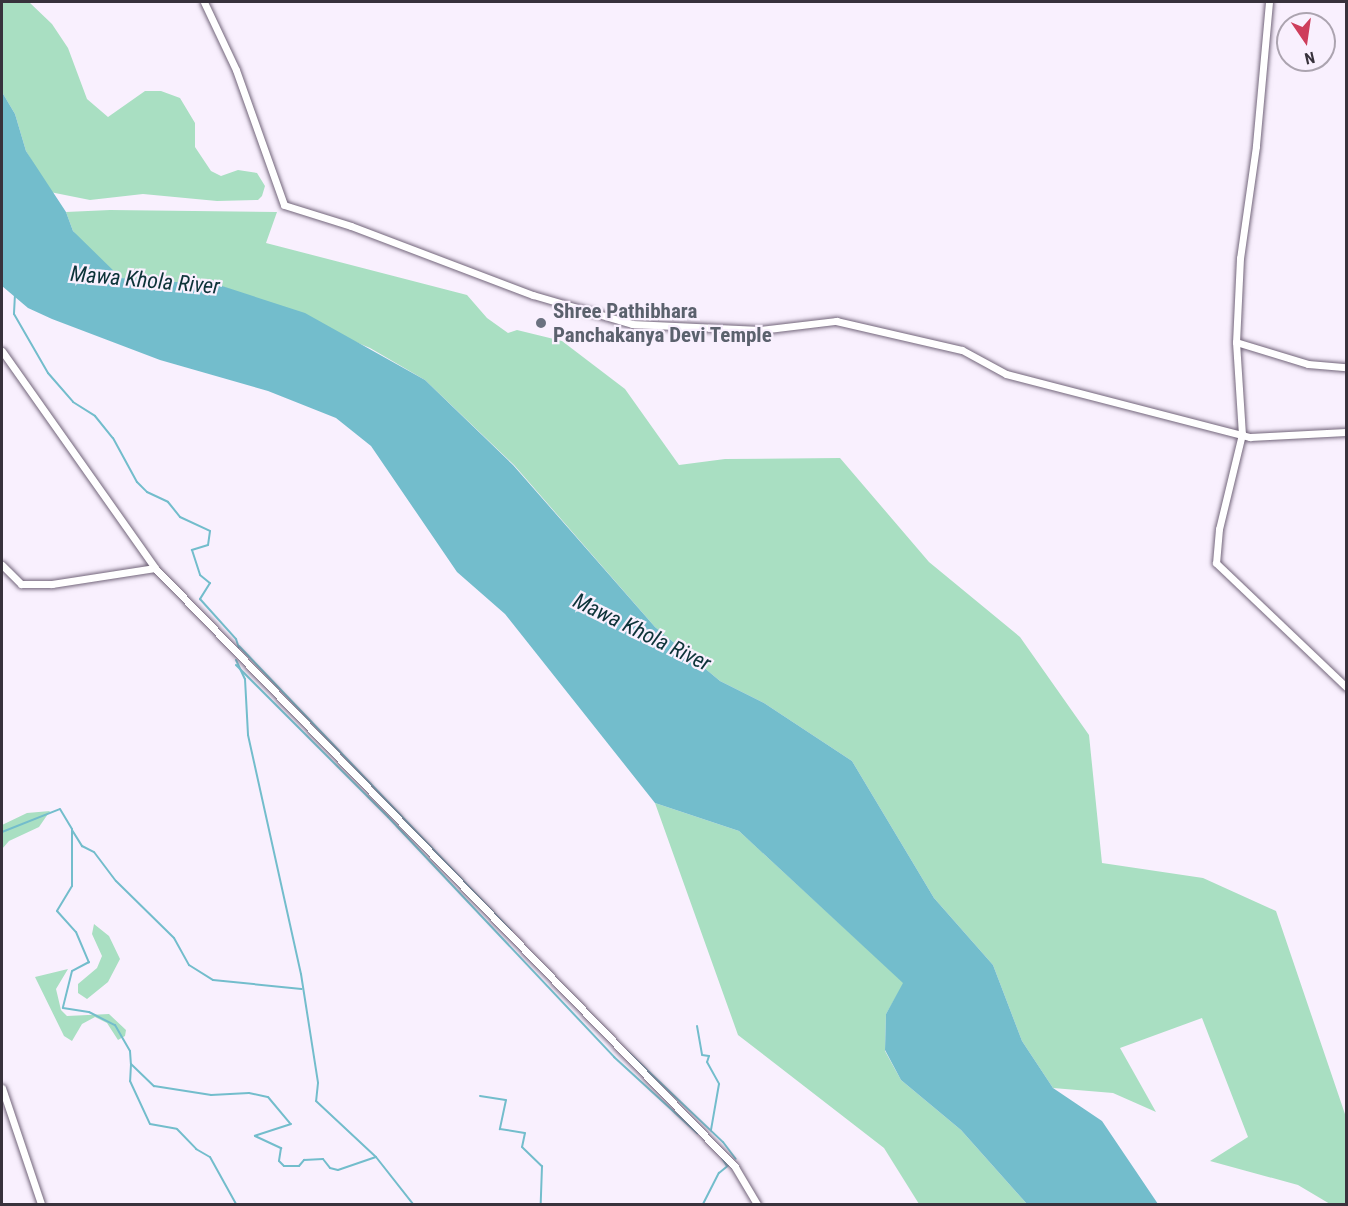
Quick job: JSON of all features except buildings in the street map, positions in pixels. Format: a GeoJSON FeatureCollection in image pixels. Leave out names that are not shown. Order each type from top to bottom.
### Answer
{"type":"FeatureCollection","features":[{"type":"Feature","properties":{"kind":"street"},"geometry":{"type":"LineString","coordinates":[[204,2],[236,70],[284,206],[351,226],[533,295],[632,324],[760,330],[836,321],[962,350],[1006,374],[1095,394],[1160,417],[1250,437],[1347,432]]}},
{"type":"Feature","properties":{"kind":"street"},"geometry":{"type":"LineString","coordinates":[[1269,2],[1256,146],[1240,258],[1236,342],[1242,434],[1219,529],[1216,563],[1347,687]]}},
{"type":"Feature","properties":{"kind":"street"},"geometry":{"type":"LineString","coordinates":[[1236,342],[1308,364],[1347,367]]}},
{"type":"Feature","properties":{"kind":"street"},"geometry":{"type":"LineString","coordinates":[[2,351],[155,568],[735,1167],[757,1204]]}},
{"type":"Feature","properties":{"kind":"street"},"geometry":{"type":"LineString","coordinates":[[2,565],[21,584],[52,584],[155,568]]}},
{"type":"Feature","properties":{"kind":"street"},"geometry":{"type":"LineString","coordinates":[[2,1088],[41,1204]]}},
{"type":"Feature","properties":{"kind":"green space"},"geometry":{"type":"Polygon","coordinates":[[[2,2],[29,2],[52,24],[68,48],[87,99],[108,117],[145,91],[161,91],[180,98],[195,123],[195,147],[211,171],[221,176],[238,170],[257,173],[265,186],[262,196],[258,200],[217,201],[143,194],[90,200],[50,192],[26,151],[15,114],[2,92],[2,2]]]}},
{"type":"Feature","properties":{"kind":"green space"},"geometry":{"type":"Polygon","coordinates":[[[110,210],[277,212],[266,243],[467,295],[487,318],[508,333],[517,330],[562,341],[625,389],[679,465],[725,459],[840,458],[929,562],[1020,637],[1089,735],[1102,863],[1203,878],[1276,911],[1346,1117],[1346,1204],[1330,1204],[1298,1185],[1210,1161],[1248,1137],[1202,1018],[1120,1048],[1156,1112],[1113,1093],[1053,1088],[1022,1041],[993,965],[934,898],[852,761],[764,703],[720,681],[655,627],[514,465],[425,380],[370,348],[219,285],[121,278],[88,249],[73,231],[66,212],[110,210]]]}},
{"type":"Feature","properties":{"kind":"green space"},"geometry":{"type":"Polygon","coordinates":[[[655,803],[739,831],[904,983],[886,1014],[885,1051],[901,1080],[961,1130],[1027,1204],[919,1204],[884,1148],[738,1035],[655,803]]]}},
{"type":"Feature","properties":{"kind":"green space"},"geometry":{"type":"Polygon","coordinates":[[[50,811],[39,827],[9,841],[2,849],[2,825],[27,813],[50,811]]]}},
{"type":"Feature","properties":{"kind":"green space"},"geometry":{"type":"Polygon","coordinates":[[[94,924],[109,936],[120,959],[108,982],[87,999],[78,993],[78,984],[97,968],[102,956],[92,934],[94,924]]]}},
{"type":"Feature","properties":{"kind":"green space"},"geometry":{"type":"Polygon","coordinates":[[[68,969],[56,989],[61,1010],[67,1016],[109,1014],[126,1030],[125,1036],[118,1040],[107,1023],[95,1017],[82,1024],[72,1041],[64,1036],[35,977],[68,969]]]}},
{"type":"Feature","properties":{"kind":"water","name":"Mawa Khola River"},"geometry":{"type":"Polygon","coordinates":[[[2,92],[15,114],[26,151],[66,212],[73,231],[121,278],[219,285],[305,313],[425,380],[513,465],[655,627],[720,681],[764,703],[852,761],[934,898],[993,965],[1022,1041],[1053,1088],[1102,1121],[1158,1204],[1027,1204],[961,1130],[901,1080],[885,1050],[886,1014],[903,983],[739,831],[655,803],[505,614],[457,572],[371,446],[336,418],[268,391],[160,360],[52,319],[28,308],[2,286],[2,92]]]}},
{"type":"Feature","properties":{"kind":"waterway"},"geometry":{"type":"LineString","coordinates":[[15,294],[14,314],[48,373],[73,402],[95,416],[113,438],[137,482],[147,492],[168,502],[180,517],[210,531],[208,545],[192,550],[200,575],[210,583],[200,599],[236,639],[239,648]]}},
{"type":"Feature","properties":{"kind":"waterway"},"geometry":{"type":"LineString","coordinates":[[239,646],[511,931]]}},
{"type":"Feature","properties":{"kind":"waterway"},"geometry":{"type":"LineString","coordinates":[[236,660],[245,679],[248,735],[301,974],[318,1083],[316,1101],[376,1157]]}},
{"type":"Feature","properties":{"kind":"waterway"},"geometry":{"type":"LineString","coordinates":[[236,665],[388,817],[614,1057],[697,1133]]}},
{"type":"Feature","properties":{"kind":"waterway"},"geometry":{"type":"LineString","coordinates":[[2,832],[60,809],[72,829],[72,886],[57,911],[76,932],[89,962],[72,971],[63,1008],[89,1012],[115,1025],[130,1051],[131,1064],[154,1086],[211,1095],[249,1093],[268,1097],[291,1124],[255,1136],[281,1148],[279,1161],[284,1166],[299,1166],[304,1160],[323,1159],[330,1168],[338,1170],[376,1157],[413,1204]]}},
{"type":"Feature","properties":{"kind":"waterway"},"geometry":{"type":"LineString","coordinates":[[72,830],[82,846],[94,852],[116,881],[174,938],[189,965],[213,980],[302,989]]}},
{"type":"Feature","properties":{"kind":"waterway"},"geometry":{"type":"LineString","coordinates":[[697,1026],[702,1055],[709,1056],[707,1062],[719,1084],[711,1130]]}},
{"type":"Feature","properties":{"kind":"waterway"},"geometry":{"type":"LineString","coordinates":[[627,1051],[723,1142],[736,1159]]}},
{"type":"Feature","properties":{"kind":"waterway"},"geometry":{"type":"LineString","coordinates":[[131,1064],[130,1081],[150,1124],[177,1129],[196,1149],[210,1157],[236,1204]]}},
{"type":"Feature","properties":{"kind":"waterway"},"geometry":{"type":"LineString","coordinates":[[480,1096],[506,1100],[500,1129],[525,1133],[522,1147],[542,1166],[541,1204]]}},
{"type":"Feature","properties":{"kind":"waterway"},"geometry":{"type":"LineString","coordinates":[[722,1158],[727,1166]]}},
{"type":"Feature","properties":{"kind":"waterway"},"geometry":{"type":"LineString","coordinates":[[703,1204],[719,1173],[729,1165]]}},
{"type":"Feature","properties":{"kind":"place","name":"Shree Pathibhara Panchakanya Devi Temple"},"geometry":{"type":"Point","coordinates":[541,323]}}]}
